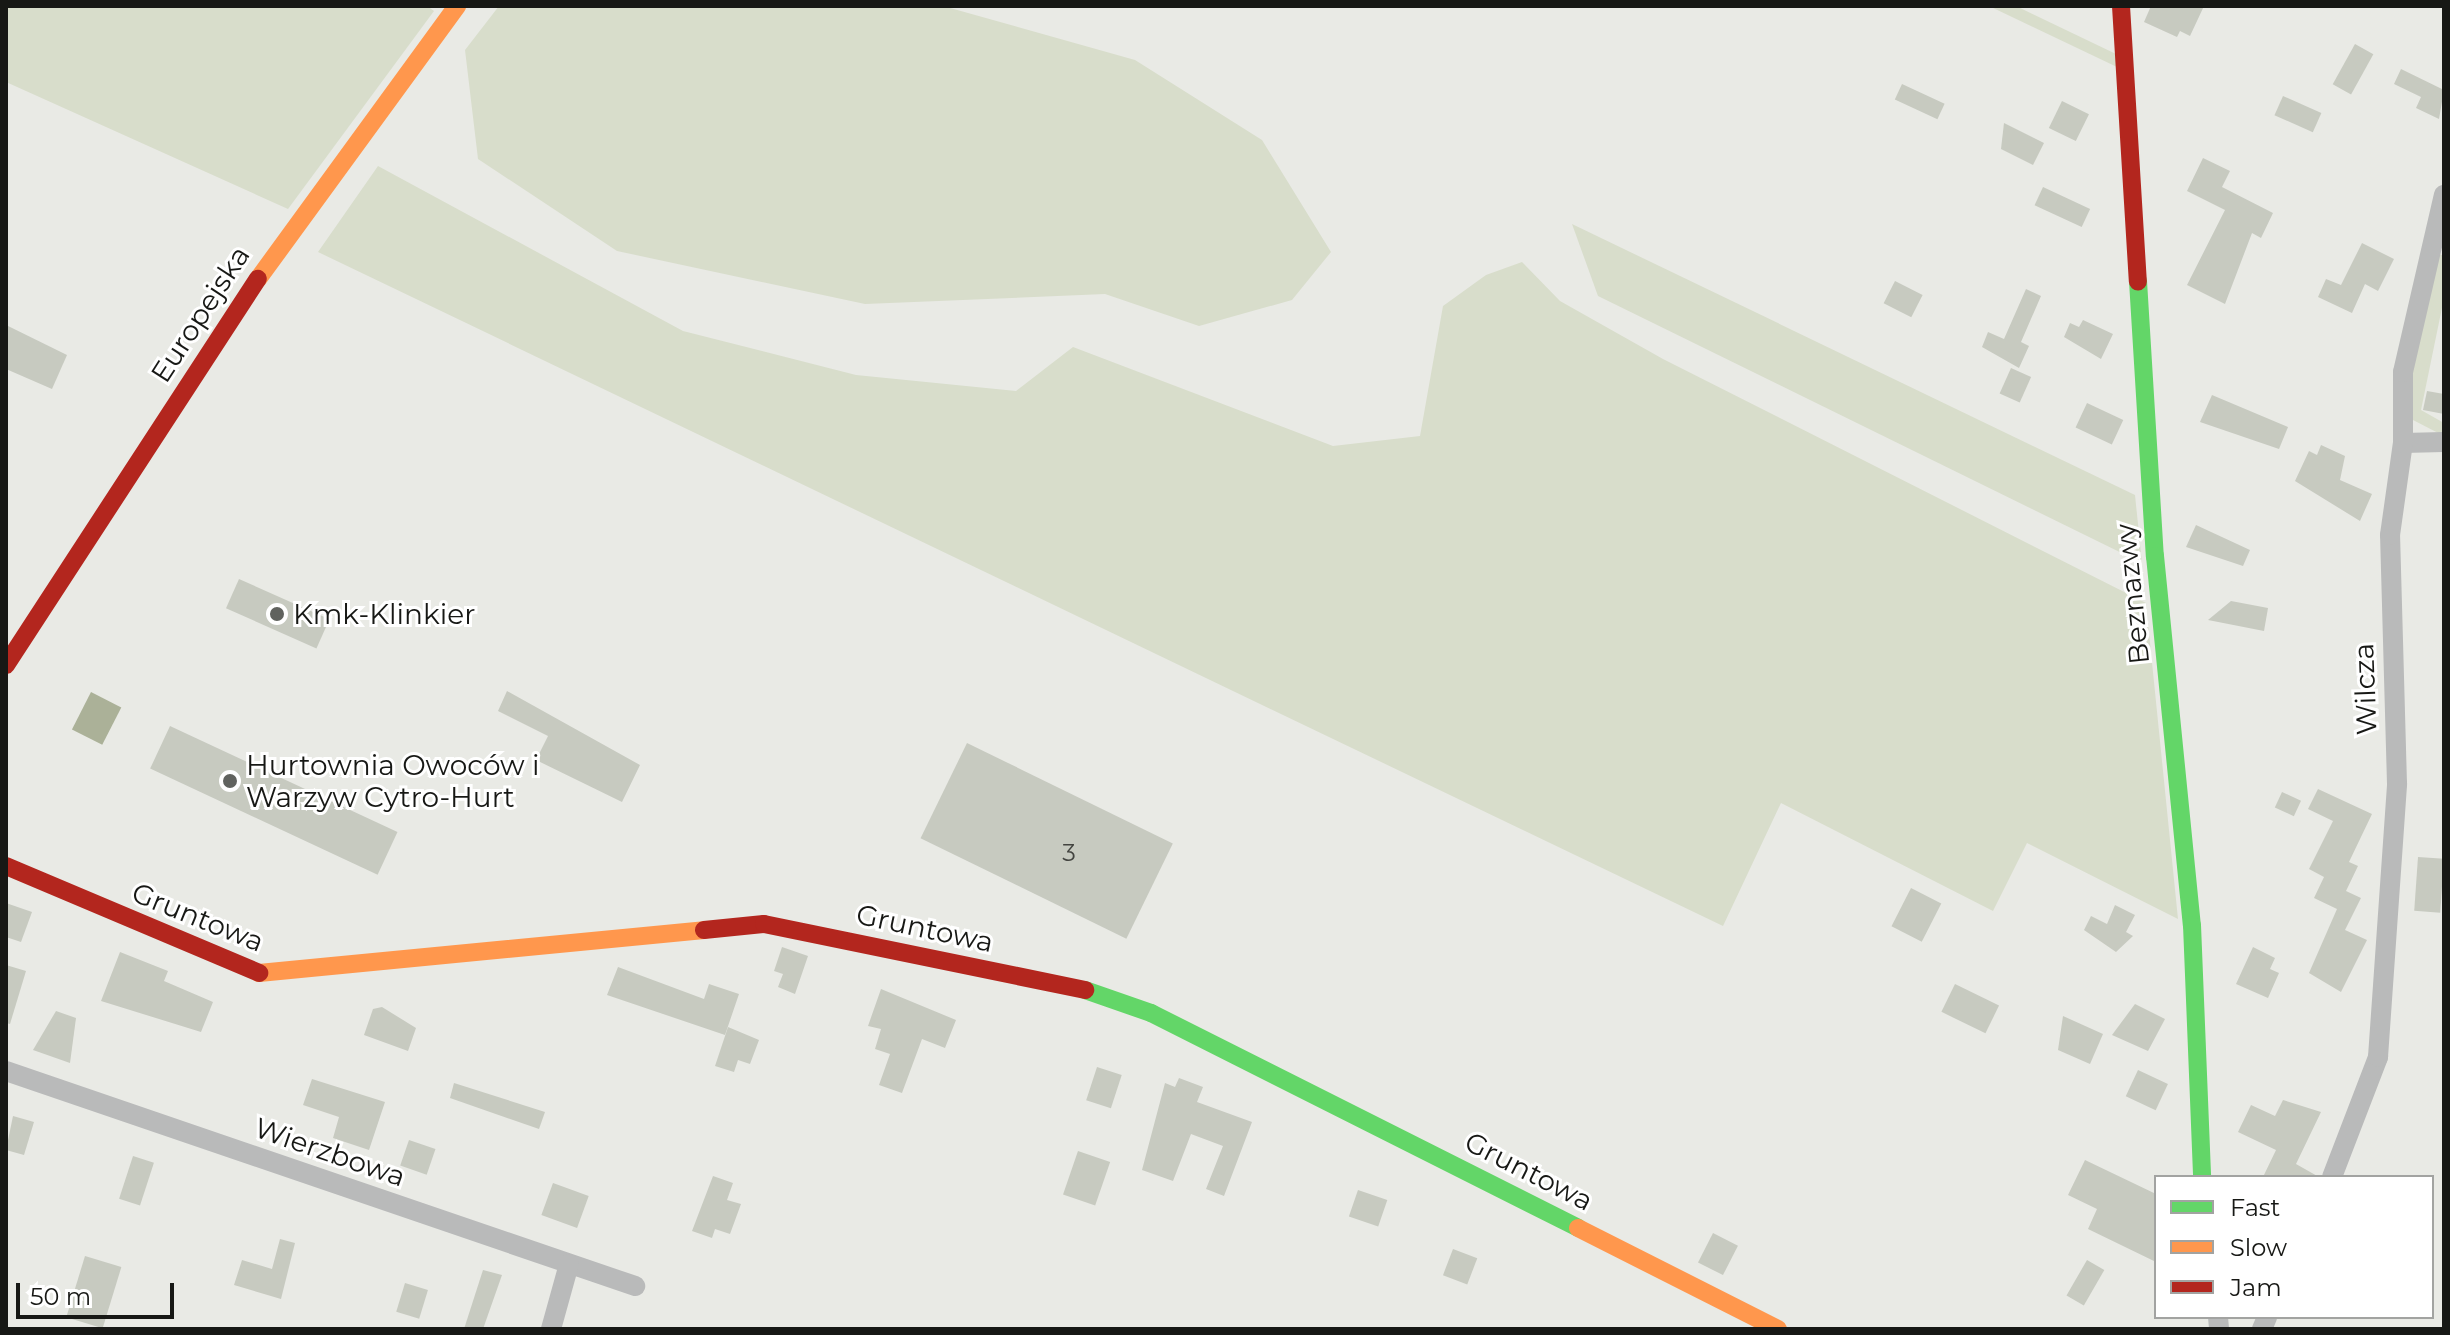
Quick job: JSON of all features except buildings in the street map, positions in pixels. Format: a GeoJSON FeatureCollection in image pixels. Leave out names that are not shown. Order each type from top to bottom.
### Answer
{"type":"FeatureCollection","features":[{"type":"Feature","properties":{"kind":"street","name":"Europejska"},"geometry":{"type":"LineString","coordinates":[[6,665],[299,215],[457,6]]}},
{"type":"Feature","properties":{"kind":"street","name":"Beznazwy"},"geometry":{"type":"LineString","coordinates":[[2121,6],[2155,556],[2192,925],[2202,1175]]}},
{"type":"Feature","properties":{"kind":"street","name":"Wilcza"},"geometry":{"type":"LineString","coordinates":[[2333,1175],[2378,1057],[2397,784],[2390,535],[2403,443],[2403,372],[2444,195]]}},
{"type":"Feature","properties":{"kind":"street"},"geometry":{"type":"LineString","coordinates":[[2403,443],[2444,442]]}},
{"type":"Feature","properties":{"kind":"street","name":"Gruntowa"},"geometry":{"type":"LineString","coordinates":[[6,866],[264,975],[764,924],[1099,993],[1151,1013],[1778,1329]]}},
{"type":"Feature","properties":{"kind":"street","name":"Wierzbowa"},"geometry":{"type":"LineString","coordinates":[[6,1071],[635,1286]]}},
{"type":"Feature","properties":{"kind":"street"},"geometry":{"type":"LineString","coordinates":[[551,1329],[569,1264]]}},
{"type":"Feature","properties":{"kind":"shaded area"},"geometry":{"type":"Polygon","coordinates":[[[6,6],[427,6],[434,11],[288,209],[6,82],[6,6]]]}},
{"type":"Feature","properties":{"kind":"shaded area"},"geometry":{"type":"Polygon","coordinates":[[[499,6],[943,6],[1135,60],[1262,140],[1331,252],[1292,300],[1199,326],[1105,294],[865,304],[617,251],[478,159],[465,50],[499,6]]]}},
{"type":"Feature","properties":{"kind":"shaded area"},"geometry":{"type":"Polygon","coordinates":[[[1989,6],[2016,6],[2116,54],[2117,67],[1989,6]]]}},
{"type":"Feature","properties":{"kind":"shaded area"},"geometry":{"type":"Polygon","coordinates":[[[378,166],[683,331],[856,375],[1016,391],[1073,347],[1333,446],[1420,436],[1443,306],[1486,275],[1522,262],[1560,301],[1663,359],[2146,603],[2178,919],[2027,843],[1993,911],[1781,803],[1723,926],[318,252],[378,166]]]}},
{"type":"Feature","properties":{"kind":"shaded area"},"geometry":{"type":"Polygon","coordinates":[[[1572,224],[2135,495],[2142,563],[1598,296],[1572,224]]]}},
{"type":"Feature","properties":{"kind":"shaded area"},"geometry":{"type":"Polygon","coordinates":[[[2436,253],[2444,256],[2444,298],[2421,410],[2444,423],[2444,436],[2413,420],[2406,398],[2436,253]]]}},
{"type":"Feature","properties":{"kind":"shaded area"},"geometry":{"type":"Polygon","coordinates":[[[91,692],[121,707],[102,745],[72,729],[91,692]]]}},
{"type":"Feature","properties":{"kind":"traffic: fast"},"geometry":{"type":"LineString","coordinates":[[2138,281],[2155,556],[2192,925],[2202,1175]]}},
{"type":"Feature","properties":{"kind":"traffic: fast"},"geometry":{"type":"LineString","coordinates":[[1085,990],[1151,1013],[1578,1228]]}},
{"type":"Feature","properties":{"kind":"traffic: slow"},"geometry":{"type":"LineString","coordinates":[[258,279],[457,6]]}},
{"type":"Feature","properties":{"kind":"traffic: slow"},"geometry":{"type":"LineString","coordinates":[[259,973],[704,930]]}},
{"type":"Feature","properties":{"kind":"traffic: slow"},"geometry":{"type":"LineString","coordinates":[[1578,1228],[1778,1329]]}},
{"type":"Feature","properties":{"kind":"traffic: jam"},"geometry":{"type":"LineString","coordinates":[[2121,6],[2138,281]]}},
{"type":"Feature","properties":{"kind":"traffic: jam"},"geometry":{"type":"LineString","coordinates":[[6,665],[258,279]]}},
{"type":"Feature","properties":{"kind":"traffic: jam"},"geometry":{"type":"LineString","coordinates":[[6,866],[259,973]]}},
{"type":"Feature","properties":{"kind":"traffic: jam"},"geometry":{"type":"LineString","coordinates":[[704,930],[764,924],[1085,990]]}},
{"type":"Feature","properties":{"kind":"place","name":"Kmk-Klinkier"},"geometry":{"type":"Point","coordinates":[277,614]}},
{"type":"Feature","properties":{"kind":"place","name":"Hurtownia Owoców i Warzyw Cytro-Hurt"},"geometry":{"type":"Point","coordinates":[230,781]}}]}
